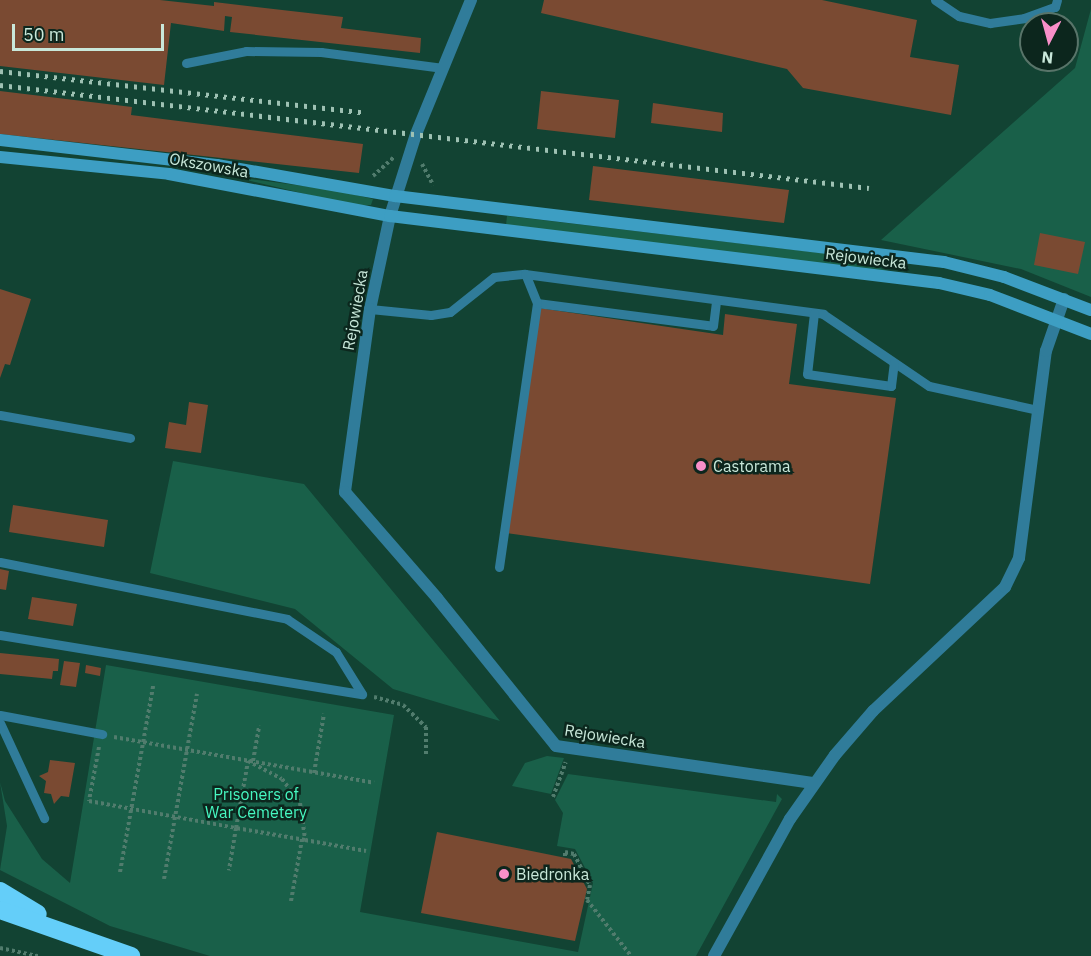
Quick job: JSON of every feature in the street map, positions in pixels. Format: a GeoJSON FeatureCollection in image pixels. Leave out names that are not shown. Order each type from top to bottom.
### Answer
{"type":"FeatureCollection","features":[{"type":"Feature","properties":{"kind":"highway"},"geometry":{"type":"LineString","coordinates":[[0,891],[65,931]]}},
{"type":"Feature","properties":{"kind":"highway"},"geometry":{"type":"LineString","coordinates":[[0,910],[65,931],[130,956]]}},
{"type":"Feature","properties":{"kind":"street"},"geometry":{"type":"LineString","coordinates":[[390,216],[395,196],[471,0]]}},
{"type":"Feature","properties":{"kind":"street","name":"Okszowska"},"geometry":{"type":"LineString","coordinates":[[0,140],[217,165],[395,196]]}},
{"type":"Feature","properties":{"kind":"street","name":"Okszowska"},"geometry":{"type":"LineString","coordinates":[[0,157],[169,174],[390,216]]}},
{"type":"Feature","properties":{"kind":"street","name":"Rejowiecka"},"geometry":{"type":"LineString","coordinates":[[395,196],[944,262],[1004,277],[1091,310]]}},
{"type":"Feature","properties":{"kind":"street","name":"Rejowiecka"},"geometry":{"type":"LineString","coordinates":[[814,783],[556,746],[345,492],[370,309],[390,216],[939,283],[1054,319],[1091,334]]}},
{"type":"Feature","properties":{"kind":"street"},"geometry":{"type":"LineString","coordinates":[[714,956],[814,783],[873,711],[1005,587],[1019,558],[1038,410],[1054,319],[1064,299]]}},
{"type":"Feature","properties":{"kind":"lane"},"geometry":{"type":"LineString","coordinates":[[935,0],[959,16],[990,23],[1024,18],[1055,7],[1057,0]]}},
{"type":"Feature","properties":{"kind":"lane"},"geometry":{"type":"LineString","coordinates":[[186,63],[246,51],[321,52],[443,69]]}},
{"type":"Feature","properties":{"kind":"lane"},"geometry":{"type":"LineString","coordinates":[[370,309],[431,315],[450,312],[494,277],[525,274],[823,314],[929,386],[1038,410]]}},
{"type":"Feature","properties":{"kind":"lane"},"geometry":{"type":"LineString","coordinates":[[499,567],[537,303],[525,274]]}},
{"type":"Feature","properties":{"kind":"lane"},"geometry":{"type":"LineString","coordinates":[[537,303],[713,326],[716,300]]}},
{"type":"Feature","properties":{"kind":"lane"},"geometry":{"type":"LineString","coordinates":[[814,313],[807,374],[891,386],[894,363]]}},
{"type":"Feature","properties":{"kind":"lane"},"geometry":{"type":"LineString","coordinates":[[0,415],[130,438]]}},
{"type":"Feature","properties":{"kind":"lane"},"geometry":{"type":"LineString","coordinates":[[0,562],[287,619],[336,652],[362,694]]}},
{"type":"Feature","properties":{"kind":"lane"},"geometry":{"type":"LineString","coordinates":[[0,635],[362,694]]}},
{"type":"Feature","properties":{"kind":"lane"},"geometry":{"type":"LineString","coordinates":[[0,715],[102,734]]}},
{"type":"Feature","properties":{"kind":"lane"},"geometry":{"type":"LineString","coordinates":[[0,723],[44,818]]}},
{"type":"Feature","properties":{"kind":"path"},"geometry":{"type":"LineString","coordinates":[[365,178],[384,169],[390,156]]}},
{"type":"Feature","properties":{"kind":"path"},"geometry":{"type":"LineString","coordinates":[[120,872],[153,686]]}},
{"type":"Feature","properties":{"kind":"path"},"geometry":{"type":"LineString","coordinates":[[164,879],[197,693]]}},
{"type":"Feature","properties":{"kind":"path"},"geometry":{"type":"LineString","coordinates":[[362,694],[403,705],[426,727],[426,754]]}},
{"type":"Feature","properties":{"kind":"path"},"geometry":{"type":"LineString","coordinates":[[314,773],[324,714]]}},
{"type":"Feature","properties":{"kind":"path"},"geometry":{"type":"LineString","coordinates":[[229,870],[259,726]]}},
{"type":"Feature","properties":{"kind":"path"},"geometry":{"type":"LineString","coordinates":[[366,851],[89,801],[102,734],[374,783]]}},
{"type":"Feature","properties":{"kind":"path"},"geometry":{"type":"LineString","coordinates":[[553,797],[567,759]]}},
{"type":"Feature","properties":{"kind":"path"},"geometry":{"type":"LineString","coordinates":[[251,761],[282,779],[300,803],[304,839],[291,901]]}},
{"type":"Feature","properties":{"kind":"path"},"geometry":{"type":"LineString","coordinates":[[564,856],[565,852],[574,854],[590,885],[587,900],[631,956]]}},
{"type":"Feature","properties":{"kind":"path"},"geometry":{"type":"LineString","coordinates":[[0,948],[38,956]]}},
{"type":"Feature","properties":{"kind":"green space"},"geometry":{"type":"Polygon","coordinates":[[[1091,9],[1091,297],[1021,269],[881,240],[1070,72],[1079,72],[1079,53],[1091,9]]]}},
{"type":"Feature","properties":{"kind":"green space"},"geometry":{"type":"Polygon","coordinates":[[[234,177],[334,190],[373,199],[371,205],[356,206],[234,177]]]}},
{"type":"Feature","properties":{"kind":"green space"},"geometry":{"type":"Polygon","coordinates":[[[507,216],[847,256],[894,273],[506,225],[507,216]]]}},
{"type":"Feature","properties":{"kind":"green space"},"geometry":{"type":"Polygon","coordinates":[[[173,461],[304,484],[500,721],[393,689],[295,609],[150,573],[173,461]]]}},
{"type":"Feature","properties":{"kind":"green space","name":"Prisoners of War Cemetery"},"geometry":{"type":"Polygon","coordinates":[[[106,665],[394,715],[360,912],[578,952],[593,883],[575,849],[557,846],[563,813],[555,800],[568,774],[776,802],[777,794],[782,799],[696,956],[210,956],[110,926],[0,870],[7,826],[0,782],[5,801],[42,859],[70,883],[106,665]]]}},
{"type":"Feature","properties":{"kind":"green space"},"geometry":{"type":"Polygon","coordinates":[[[547,756],[564,758],[551,794],[512,786],[525,763],[547,756]]]}},
{"type":"Feature","properties":{"kind":"building"},"geometry":{"type":"Polygon","coordinates":[[[0,0],[160,0],[214,6],[214,2],[343,17],[341,28],[421,38],[420,53],[230,32],[232,17],[225,16],[224,31],[171,23],[164,85],[0,66],[0,0]]]}},
{"type":"Feature","properties":{"kind":"building"},"geometry":{"type":"Polygon","coordinates":[[[544,0],[822,0],[917,20],[910,57],[959,65],[951,115],[803,88],[787,69],[541,13],[544,0]]]}},
{"type":"Feature","properties":{"kind":"building"},"geometry":{"type":"Polygon","coordinates":[[[0,91],[132,107],[131,115],[363,144],[359,173],[0,134],[0,91]]]}},
{"type":"Feature","properties":{"kind":"building"},"geometry":{"type":"Polygon","coordinates":[[[541,91],[619,100],[615,138],[537,129],[541,91]]]}},
{"type":"Feature","properties":{"kind":"building"},"geometry":{"type":"Polygon","coordinates":[[[653,103],[723,113],[722,132],[651,123],[653,103]]]}},
{"type":"Feature","properties":{"kind":"building"},"geometry":{"type":"Polygon","coordinates":[[[593,166],[789,190],[784,223],[589,200],[593,166]]]}},
{"type":"Feature","properties":{"kind":"building"},"geometry":{"type":"Polygon","coordinates":[[[1040,233],[1085,242],[1078,274],[1034,265],[1040,233]]]}},
{"type":"Feature","properties":{"kind":"building"},"geometry":{"type":"Polygon","coordinates":[[[0,289],[31,299],[10,365],[5,364],[0,378],[0,289]]]}},
{"type":"Feature","properties":{"kind":"building","name":"Castorama"},"geometry":{"type":"Polygon","coordinates":[[[539,308],[723,335],[725,314],[797,324],[789,384],[896,398],[870,584],[507,533],[539,308]]]}},
{"type":"Feature","properties":{"kind":"building"},"geometry":{"type":"Polygon","coordinates":[[[189,402],[208,405],[201,453],[165,448],[169,422],[186,425],[189,402]]]}},
{"type":"Feature","properties":{"kind":"building"},"geometry":{"type":"Polygon","coordinates":[[[13,505],[108,520],[104,547],[9,532],[13,505]]]}},
{"type":"Feature","properties":{"kind":"building"},"geometry":{"type":"Polygon","coordinates":[[[0,569],[9,571],[6,590],[0,589],[0,569]]]}},
{"type":"Feature","properties":{"kind":"building"},"geometry":{"type":"Polygon","coordinates":[[[32,597],[77,604],[73,626],[28,619],[32,597]]]}},
{"type":"Feature","properties":{"kind":"building"},"geometry":{"type":"Polygon","coordinates":[[[0,653],[59,659],[58,671],[53,671],[52,679],[0,674],[0,653]]]}},
{"type":"Feature","properties":{"kind":"building"},"geometry":{"type":"Polygon","coordinates":[[[64,661],[80,663],[76,687],[60,685],[64,661]]]}},
{"type":"Feature","properties":{"kind":"building"},"geometry":{"type":"Polygon","coordinates":[[[86,665],[101,668],[100,676],[85,673],[86,665]]]}},
{"type":"Feature","properties":{"kind":"building"},"geometry":{"type":"Polygon","coordinates":[[[50,760],[75,763],[69,797],[61,796],[54,804],[51,794],[44,793],[46,781],[39,776],[48,772],[50,760]]]}},
{"type":"Feature","properties":{"kind":"building","name":"Biedronka"},"geometry":{"type":"Polygon","coordinates":[[[437,832],[571,859],[587,889],[575,941],[421,913],[437,832]]]}},
{"type":"Feature","properties":{"kind":"railway"},"geometry":{"type":"LineString","coordinates":[[0,71],[362,112]]}},
{"type":"Feature","properties":{"kind":"railway"},"geometry":{"type":"LineString","coordinates":[[0,85],[869,188]]}},
{"type":"Feature","properties":{"kind":"place","name":"Castorama"},"geometry":{"type":"Point","coordinates":[701,466]}},
{"type":"Feature","properties":{"kind":"place","name":"Biedronka"},"geometry":{"type":"Point","coordinates":[504,874]}}]}
